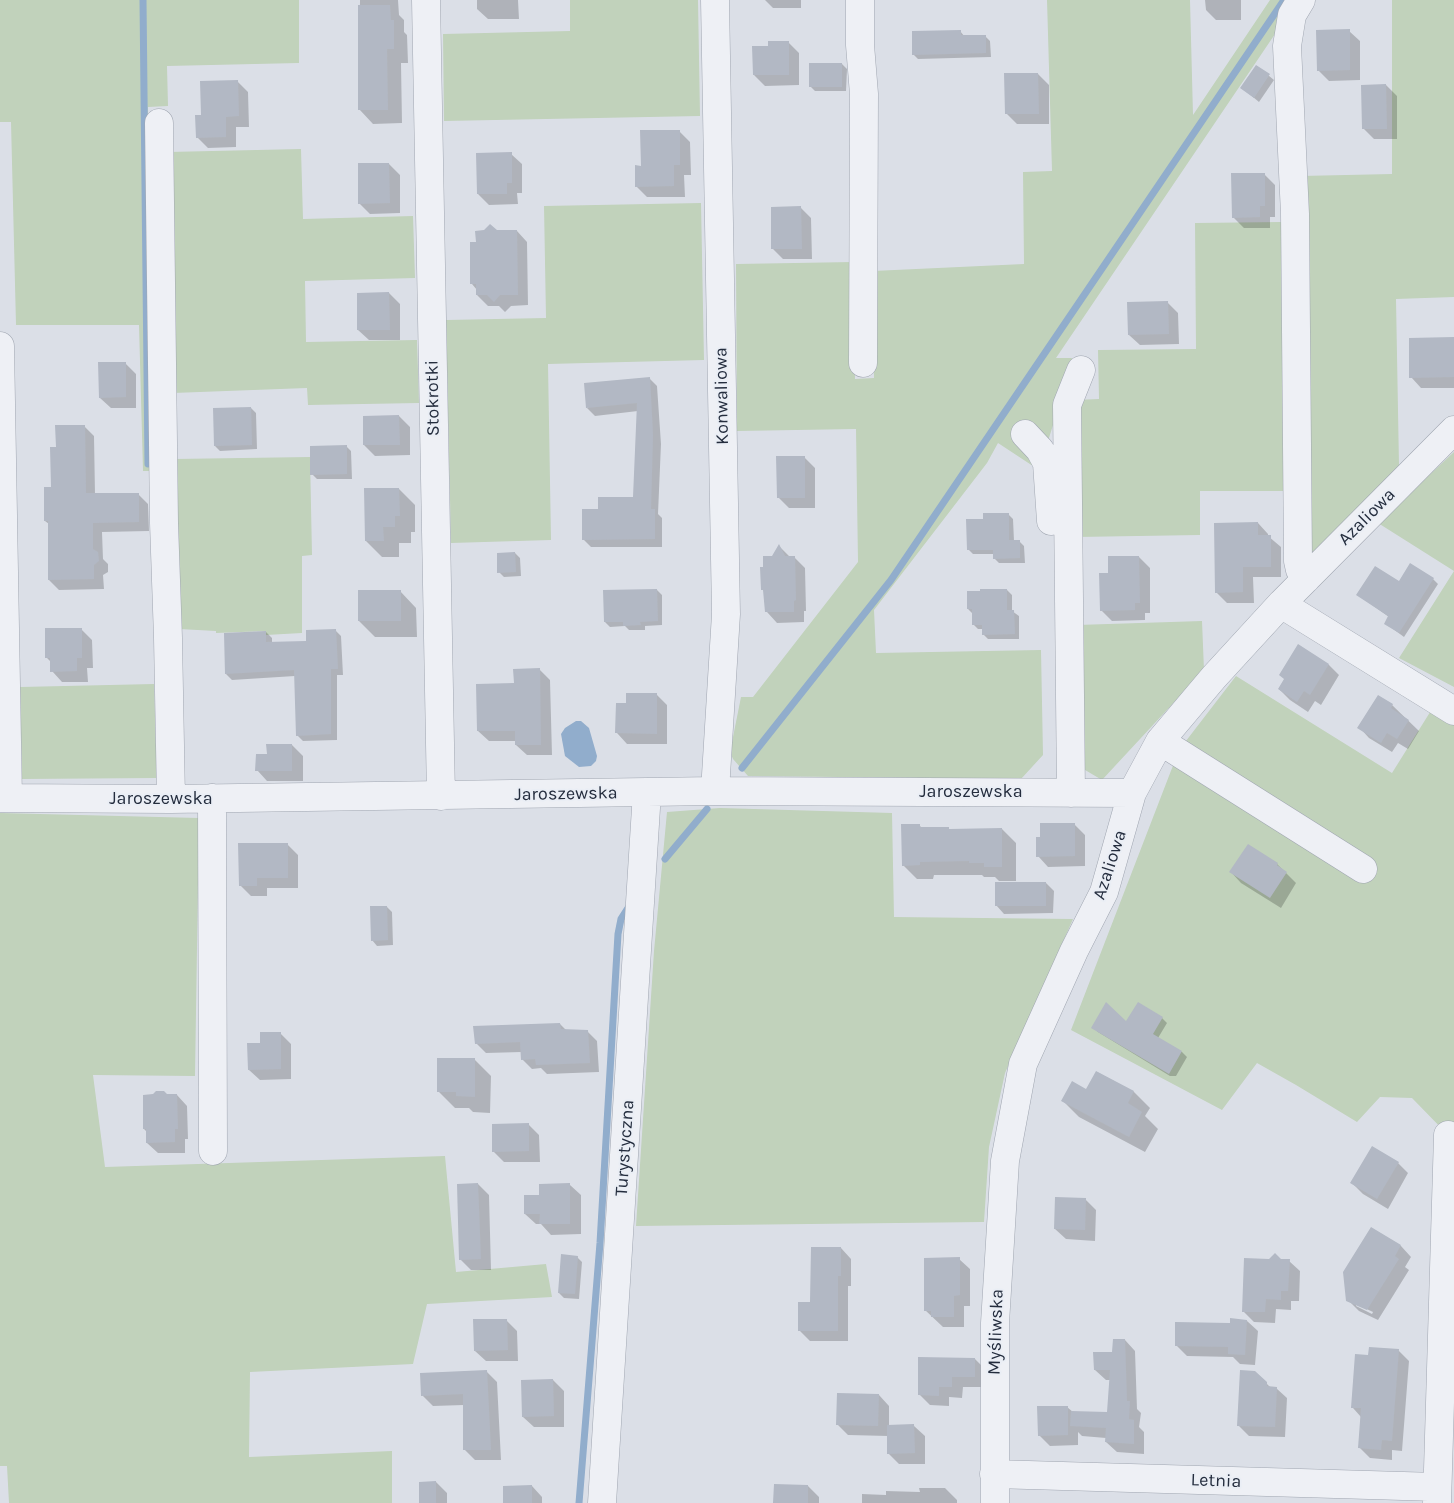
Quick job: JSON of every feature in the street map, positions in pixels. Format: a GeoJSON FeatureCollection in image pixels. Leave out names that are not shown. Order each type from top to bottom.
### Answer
{"type":"FeatureCollection","features":[{"type":"Feature","properties":{"kind":"street","name":"Stokrotki"},"geometry":{"type":"LineString","coordinates":[[426,0],[441,796]]}},
{"type":"Feature","properties":{"kind":"street","name":"Konwaliowa"},"geometry":{"type":"LineString","coordinates":[[715,0],[726,614],[715,791]]}},
{"type":"Feature","properties":{"kind":"street"},"geometry":{"type":"LineString","coordinates":[[860,0],[860,45],[864,94],[863,363]]}},
{"type":"Feature","properties":{"kind":"street"},"geometry":{"type":"LineString","coordinates":[[1301,0],[1292,15],[1288,46],[1295,214],[1298,561],[1300,570],[1306,579]]}},
{"type":"Feature","properties":{"kind":"street"},"geometry":{"type":"LineString","coordinates":[[158,123],[164,523],[171,799]]}},
{"type":"Feature","properties":{"kind":"street"},"geometry":{"type":"LineString","coordinates":[[0,346],[4,798]]}},
{"type":"Feature","properties":{"kind":"street"},"geometry":{"type":"LineString","coordinates":[[1062,792],[1067,405],[1081,370]]}},
{"type":"Feature","properties":{"kind":"street","name":"Azaliowa"},"geometry":{"type":"LineString","coordinates":[[1005,1161],[1023,1064],[1074,951],[1104,892],[1132,793],[1160,741],[1214,677],[1281,604],[1454,430]]}},
{"type":"Feature","properties":{"kind":"street"},"geometry":{"type":"LineString","coordinates":[[1025,434],[1040,450],[1047,463],[1051,503],[1054,746],[1062,792]]}},
{"type":"Feature","properties":{"kind":"street"},"geometry":{"type":"LineString","coordinates":[[1281,604],[1454,711]]}},
{"type":"Feature","properties":{"kind":"street"},"geometry":{"type":"LineString","coordinates":[[1160,741],[1362,869]]}},
{"type":"Feature","properties":{"kind":"street","name":"Jaroszewska"},"geometry":{"type":"LineString","coordinates":[[4,798],[171,799],[715,791],[1132,793]]}},
{"type":"Feature","properties":{"kind":"street","name":"Turystyczna"},"geometry":{"type":"LineString","coordinates":[[602,1503],[647,792]]}},
{"type":"Feature","properties":{"kind":"street"},"geometry":{"type":"LineString","coordinates":[[212,798],[213,1152]]}},
{"type":"Feature","properties":{"kind":"street"},"geometry":{"type":"LineString","coordinates":[[1437,1495],[1448,1134]]}},
{"type":"Feature","properties":{"kind":"street","name":"Myśliwska"},"geometry":{"type":"LineString","coordinates":[[994,1503],[996,1323],[1005,1161]]}},
{"type":"Feature","properties":{"kind":"street","name":"Letnia"},"geometry":{"type":"LineString","coordinates":[[994,1474],[1437,1495]]}},
{"type":"Feature","properties":{"kind":"green space"},"geometry":{"type":"Polygon","coordinates":[[[0,0],[299,0],[299,63],[167,66],[168,106],[148,107],[153,471],[143,471],[139,325],[16,325],[11,122],[0,122],[0,0]]]}},
{"type":"Feature","properties":{"kind":"green space"},"geometry":{"type":"Polygon","coordinates":[[[570,0],[698,0],[700,116],[444,121],[443,34],[570,31],[570,0]]]}},
{"type":"Feature","properties":{"kind":"green space"},"geometry":{"type":"Polygon","coordinates":[[[1047,0],[1190,0],[1193,115],[1270,0],[1298,0],[1056,358],[1072,358],[1039,470],[998,443],[987,463],[874,610],[876,653],[1041,650],[1043,755],[1021,779],[748,776],[733,759],[730,752],[741,697],[753,697],[858,562],[856,429],[737,431],[736,264],[853,262],[855,379],[874,378],[873,271],[1024,264],[1023,172],[1052,171],[1047,0]]]}},
{"type":"Feature","properties":{"kind":"green space"},"geometry":{"type":"Polygon","coordinates":[[[1392,0],[1454,0],[1454,297],[1396,299],[1399,466],[1313,554],[1308,552],[1300,176],[1392,174],[1392,0]]]}},
{"type":"Feature","properties":{"kind":"green space"},"geometry":{"type":"Polygon","coordinates":[[[301,149],[303,219],[413,216],[415,278],[305,281],[306,342],[417,340],[419,403],[308,405],[307,388],[173,393],[168,152],[301,149]]]}},
{"type":"Feature","properties":{"kind":"green space"},"geometry":{"type":"Polygon","coordinates":[[[701,203],[704,360],[548,364],[551,540],[451,543],[446,320],[546,318],[544,206],[701,203]]]}},
{"type":"Feature","properties":{"kind":"green space"},"geometry":{"type":"Polygon","coordinates":[[[1281,222],[1286,491],[1200,491],[1200,535],[1076,537],[1075,400],[1099,399],[1098,350],[1196,349],[1195,223],[1281,222]]]}},
{"type":"Feature","properties":{"kind":"green space"},"geometry":{"type":"Polygon","coordinates":[[[1454,452],[1454,571],[1378,523],[1454,452]]]}},
{"type":"Feature","properties":{"kind":"green space"},"geometry":{"type":"Polygon","coordinates":[[[310,457],[312,555],[302,556],[302,633],[266,635],[266,631],[216,633],[216,631],[179,629],[174,459],[310,457]]]}},
{"type":"Feature","properties":{"kind":"green space"},"geometry":{"type":"Polygon","coordinates":[[[1454,571],[1454,687],[1399,658],[1454,571]]]}},
{"type":"Feature","properties":{"kind":"green space"},"geometry":{"type":"Polygon","coordinates":[[[1202,621],[1204,670],[1102,780],[1080,767],[1077,625],[1202,621]]]}},
{"type":"Feature","properties":{"kind":"green space"},"geometry":{"type":"Polygon","coordinates":[[[1236,676],[1392,773],[1432,709],[1454,723],[1454,1138],[1448,1135],[1412,1098],[1380,1097],[1357,1122],[1257,1063],[1222,1110],[1071,1030],[1179,750],[1236,676]]]}},
{"type":"Feature","properties":{"kind":"green space"},"geometry":{"type":"Polygon","coordinates":[[[154,684],[157,778],[22,779],[20,687],[154,684]]]}},
{"type":"Feature","properties":{"kind":"green space"},"geometry":{"type":"Polygon","coordinates":[[[720,808],[892,813],[894,917],[1073,919],[1005,1073],[989,1147],[984,1222],[636,1226],[654,951],[667,812],[720,808]]]}},
{"type":"Feature","properties":{"kind":"green space"},"geometry":{"type":"Polygon","coordinates":[[[0,813],[199,818],[195,1076],[93,1075],[105,1167],[445,1156],[456,1272],[546,1264],[552,1297],[427,1304],[413,1364],[250,1372],[249,1457],[392,1451],[392,1503],[9,1503],[7,1466],[0,1466],[0,813]]]}},
{"type":"Feature","properties":{"kind":"water"},"geometry":{"type":"Polygon","coordinates":[[[576,721],[581,721],[589,728],[597,756],[596,761],[591,766],[579,767],[565,756],[561,734],[565,728],[576,721]]]}},
{"type":"Feature","properties":{"kind":"building"},"geometry":{"type":"Polygon","coordinates":[[[358,5],[390,5],[391,20],[394,20],[394,49],[387,49],[388,110],[358,110],[358,5]]]}},
{"type":"Feature","properties":{"kind":"building"},"geometry":{"type":"Polygon","coordinates":[[[1350,29],[1350,70],[1317,71],[1316,30],[1350,29]]]}},
{"type":"Feature","properties":{"kind":"building"},"geometry":{"type":"Polygon","coordinates":[[[961,30],[961,35],[986,35],[986,53],[912,55],[912,31],[961,30]]]}},
{"type":"Feature","properties":{"kind":"building"},"geometry":{"type":"Polygon","coordinates":[[[768,41],[789,41],[789,75],[753,75],[752,46],[768,46],[768,41]]]}},
{"type":"Feature","properties":{"kind":"building"},"geometry":{"type":"Polygon","coordinates":[[[809,63],[842,63],[842,87],[809,87],[809,63]]]}},
{"type":"Feature","properties":{"kind":"building"},"geometry":{"type":"Polygon","coordinates":[[[1256,65],[1270,74],[1254,98],[1240,88],[1256,65]]]}},
{"type":"Feature","properties":{"kind":"building"},"geometry":{"type":"Polygon","coordinates":[[[1004,73],[1038,73],[1039,114],[1005,114],[1004,73]]]}},
{"type":"Feature","properties":{"kind":"building"},"geometry":{"type":"Polygon","coordinates":[[[238,80],[239,116],[226,117],[226,137],[196,138],[195,115],[201,115],[200,81],[238,80]]]}},
{"type":"Feature","properties":{"kind":"building"},"geometry":{"type":"Polygon","coordinates":[[[1386,84],[1387,129],[1362,129],[1361,85],[1386,84]]]}},
{"type":"Feature","properties":{"kind":"building"},"geometry":{"type":"Polygon","coordinates":[[[640,130],[680,130],[680,165],[674,165],[674,186],[635,187],[635,165],[641,166],[640,130]]]}},
{"type":"Feature","properties":{"kind":"building"},"geometry":{"type":"Polygon","coordinates":[[[512,152],[512,183],[507,183],[507,194],[477,194],[476,153],[512,152]]]}},
{"type":"Feature","properties":{"kind":"building"},"geometry":{"type":"Polygon","coordinates":[[[358,163],[389,163],[390,203],[358,204],[358,163]]]}},
{"type":"Feature","properties":{"kind":"building"},"geometry":{"type":"Polygon","coordinates":[[[1231,173],[1265,173],[1265,206],[1260,206],[1260,217],[1232,218],[1231,173]]]}},
{"type":"Feature","properties":{"kind":"building"},"geometry":{"type":"Polygon","coordinates":[[[801,206],[802,249],[771,249],[771,207],[801,206]]]}},
{"type":"Feature","properties":{"kind":"building"},"geometry":{"type":"Polygon","coordinates":[[[490,224],[497,230],[517,230],[518,295],[500,295],[494,302],[487,295],[476,295],[476,284],[470,284],[470,242],[476,242],[475,231],[484,230],[490,224]]]}},
{"type":"Feature","properties":{"kind":"building"},"geometry":{"type":"Polygon","coordinates":[[[389,292],[390,330],[357,330],[357,293],[389,292]]]}},
{"type":"Feature","properties":{"kind":"building"},"geometry":{"type":"Polygon","coordinates":[[[1168,301],[1169,334],[1128,335],[1127,302],[1168,301]]]}},
{"type":"Feature","properties":{"kind":"building"},"geometry":{"type":"Polygon","coordinates":[[[1454,337],[1454,377],[1409,378],[1409,338],[1454,337]]]}},
{"type":"Feature","properties":{"kind":"building"},"geometry":{"type":"Polygon","coordinates":[[[98,362],[126,362],[126,397],[99,398],[98,362]]]}},
{"type":"Feature","properties":{"kind":"building"},"geometry":{"type":"Polygon","coordinates":[[[650,377],[653,435],[651,509],[655,509],[655,539],[582,540],[582,509],[598,509],[598,497],[633,497],[637,403],[586,408],[584,383],[650,377]]]}},
{"type":"Feature","properties":{"kind":"building"},"geometry":{"type":"Polygon","coordinates":[[[251,407],[252,445],[214,446],[213,408],[251,407]]]}},
{"type":"Feature","properties":{"kind":"building"},"geometry":{"type":"Polygon","coordinates":[[[399,415],[400,445],[363,445],[363,416],[399,415]]]}},
{"type":"Feature","properties":{"kind":"building"},"geometry":{"type":"Polygon","coordinates":[[[55,425],[85,425],[86,493],[139,493],[139,522],[93,523],[93,549],[98,552],[99,561],[94,565],[94,579],[48,580],[48,521],[44,521],[44,487],[51,487],[50,447],[56,447],[55,425]]]}},
{"type":"Feature","properties":{"kind":"building"},"geometry":{"type":"Polygon","coordinates":[[[347,445],[347,474],[310,475],[310,446],[347,445]]]}},
{"type":"Feature","properties":{"kind":"building"},"geometry":{"type":"Polygon","coordinates":[[[776,456],[805,456],[805,498],[777,498],[776,456]]]}},
{"type":"Feature","properties":{"kind":"building"},"geometry":{"type":"Polygon","coordinates":[[[364,488],[399,488],[400,516],[395,516],[395,527],[383,527],[384,541],[365,541],[364,488]]]}},
{"type":"Feature","properties":{"kind":"building"},"geometry":{"type":"Polygon","coordinates":[[[983,513],[1009,513],[1009,540],[1020,540],[1020,558],[993,559],[993,550],[967,550],[966,519],[983,519],[983,513]]]}},
{"type":"Feature","properties":{"kind":"building"},"geometry":{"type":"Polygon","coordinates":[[[1258,522],[1258,535],[1271,535],[1271,567],[1243,567],[1243,592],[1215,593],[1214,523],[1258,522]]]}},
{"type":"Feature","properties":{"kind":"building"},"geometry":{"type":"Polygon","coordinates":[[[779,544],[785,556],[795,556],[796,600],[794,601],[794,612],[765,612],[763,590],[761,590],[760,567],[763,567],[763,556],[772,556],[779,544]]]}},
{"type":"Feature","properties":{"kind":"building"},"geometry":{"type":"Polygon","coordinates":[[[515,552],[516,572],[497,573],[497,553],[515,552]]]}},
{"type":"Feature","properties":{"kind":"building"},"geometry":{"type":"Polygon","coordinates":[[[1108,556],[1139,556],[1140,603],[1135,603],[1135,610],[1100,611],[1099,573],[1108,573],[1108,556]]]}},
{"type":"Feature","properties":{"kind":"building"},"geometry":{"type":"Polygon","coordinates":[[[1410,563],[1434,578],[1399,633],[1384,624],[1388,616],[1356,595],[1375,566],[1399,581],[1410,563]]]}},
{"type":"Feature","properties":{"kind":"building"},"geometry":{"type":"Polygon","coordinates":[[[657,589],[658,621],[640,622],[641,625],[623,626],[623,622],[604,622],[603,590],[657,589]]]}},
{"type":"Feature","properties":{"kind":"building"},"geometry":{"type":"Polygon","coordinates":[[[980,589],[1007,589],[1007,610],[1014,610],[1015,634],[982,635],[982,625],[972,625],[972,609],[967,609],[967,591],[980,591],[980,589]]]}},
{"type":"Feature","properties":{"kind":"building"},"geometry":{"type":"Polygon","coordinates":[[[358,590],[401,590],[401,621],[358,621],[358,590]]]}},
{"type":"Feature","properties":{"kind":"building"},"geometry":{"type":"Polygon","coordinates":[[[45,628],[82,628],[82,658],[77,658],[77,671],[50,672],[50,658],[45,658],[45,628]]]}},
{"type":"Feature","properties":{"kind":"building"},"geometry":{"type":"Polygon","coordinates":[[[336,629],[338,669],[331,669],[331,734],[296,736],[294,670],[225,674],[224,633],[266,631],[266,642],[306,641],[306,630],[336,629]]]}},
{"type":"Feature","properties":{"kind":"building"},"geometry":{"type":"Polygon","coordinates":[[[1298,644],[1329,664],[1310,695],[1304,691],[1297,702],[1278,689],[1284,679],[1279,675],[1298,644]]]}},
{"type":"Feature","properties":{"kind":"building"},"geometry":{"type":"Polygon","coordinates":[[[540,668],[541,745],[515,745],[515,731],[477,731],[476,684],[514,683],[513,669],[540,668]]]}},
{"type":"Feature","properties":{"kind":"building"},"geometry":{"type":"Polygon","coordinates":[[[626,693],[657,693],[657,734],[615,733],[616,703],[626,703],[626,693]]]}},
{"type":"Feature","properties":{"kind":"building"},"geometry":{"type":"Polygon","coordinates":[[[1378,695],[1393,704],[1391,708],[1409,720],[1397,739],[1387,733],[1381,743],[1357,728],[1378,695]]]}},
{"type":"Feature","properties":{"kind":"building"},"geometry":{"type":"Polygon","coordinates":[[[266,744],[292,744],[292,771],[255,771],[256,754],[267,754],[266,744]]]}},
{"type":"Feature","properties":{"kind":"building"},"geometry":{"type":"Polygon","coordinates":[[[1040,823],[1075,823],[1075,856],[1036,857],[1036,837],[1040,837],[1040,823]]]}},
{"type":"Feature","properties":{"kind":"building"},"geometry":{"type":"Polygon","coordinates":[[[901,824],[920,824],[920,827],[949,827],[949,829],[1002,828],[1002,867],[984,867],[984,863],[969,863],[969,861],[920,862],[920,865],[902,866],[901,824]]]}},
{"type":"Feature","properties":{"kind":"building"},"geometry":{"type":"Polygon","coordinates":[[[238,843],[288,843],[288,878],[257,878],[257,886],[239,886],[238,843]]]}},
{"type":"Feature","properties":{"kind":"building"},"geometry":{"type":"Polygon","coordinates":[[[1248,844],[1278,863],[1277,865],[1287,872],[1270,898],[1229,872],[1248,844]]]}},
{"type":"Feature","properties":{"kind":"building"},"geometry":{"type":"Polygon","coordinates":[[[995,882],[1046,882],[1046,906],[995,906],[995,882]]]}},
{"type":"Feature","properties":{"kind":"building"},"geometry":{"type":"Polygon","coordinates":[[[370,906],[387,906],[388,940],[371,941],[370,906]]]}},
{"type":"Feature","properties":{"kind":"building"},"geometry":{"type":"Polygon","coordinates":[[[1106,1002],[1126,1021],[1138,1002],[1163,1017],[1153,1034],[1182,1051],[1169,1074],[1091,1028],[1106,1002]]]}},
{"type":"Feature","properties":{"kind":"building"},"geometry":{"type":"Polygon","coordinates":[[[560,1023],[561,1029],[588,1030],[590,1063],[536,1065],[535,1059],[521,1060],[520,1042],[475,1044],[473,1026],[560,1023]]]}},
{"type":"Feature","properties":{"kind":"building"},"geometry":{"type":"Polygon","coordinates":[[[260,1032],[281,1032],[281,1069],[248,1070],[247,1043],[260,1043],[260,1032]]]}},
{"type":"Feature","properties":{"kind":"building"},"geometry":{"type":"Polygon","coordinates":[[[437,1058],[475,1058],[475,1097],[456,1096],[456,1092],[437,1092],[437,1058]]]}},
{"type":"Feature","properties":{"kind":"building"},"geometry":{"type":"Polygon","coordinates":[[[1096,1071],[1134,1091],[1128,1103],[1142,1112],[1129,1137],[1061,1101],[1072,1081],[1086,1089],[1096,1071]]]}},
{"type":"Feature","properties":{"kind":"building"},"geometry":{"type":"Polygon","coordinates":[[[156,1091],[177,1094],[178,1129],[175,1129],[175,1142],[146,1143],[146,1129],[143,1129],[143,1095],[153,1094],[156,1091]]]}},
{"type":"Feature","properties":{"kind":"building"},"geometry":{"type":"Polygon","coordinates":[[[529,1123],[529,1151],[492,1152],[492,1124],[529,1123]]]}},
{"type":"Feature","properties":{"kind":"building"},"geometry":{"type":"Polygon","coordinates":[[[1372,1146],[1399,1162],[1377,1199],[1350,1183],[1372,1146]]]}},
{"type":"Feature","properties":{"kind":"building"},"geometry":{"type":"Polygon","coordinates":[[[478,1183],[481,1259],[459,1260],[457,1184],[478,1183]]]}},
{"type":"Feature","properties":{"kind":"building"},"geometry":{"type":"Polygon","coordinates":[[[570,1183],[570,1224],[539,1224],[540,1214],[524,1214],[524,1195],[539,1195],[539,1184],[570,1183]]]}},
{"type":"Feature","properties":{"kind":"building"},"geometry":{"type":"Polygon","coordinates":[[[1055,1197],[1086,1198],[1085,1230],[1054,1229],[1055,1197]]]}},
{"type":"Feature","properties":{"kind":"building"},"geometry":{"type":"Polygon","coordinates":[[[1371,1227],[1401,1245],[1395,1256],[1399,1259],[1367,1310],[1346,1301],[1343,1272],[1371,1227]]]}},
{"type":"Feature","properties":{"kind":"building"},"geometry":{"type":"Polygon","coordinates":[[[811,1247],[841,1247],[841,1276],[838,1276],[838,1331],[798,1331],[798,1302],[810,1302],[811,1247]]]}},
{"type":"Feature","properties":{"kind":"building"},"geometry":{"type":"Polygon","coordinates":[[[1275,1253],[1281,1259],[1290,1259],[1288,1291],[1281,1291],[1281,1300],[1266,1299],[1265,1312],[1242,1312],[1244,1258],[1269,1259],[1275,1253]]]}},
{"type":"Feature","properties":{"kind":"building"},"geometry":{"type":"Polygon","coordinates":[[[561,1254],[578,1256],[575,1294],[558,1293],[561,1254]]]}},
{"type":"Feature","properties":{"kind":"building"},"geometry":{"type":"Polygon","coordinates":[[[960,1257],[960,1295],[954,1296],[954,1317],[931,1317],[931,1311],[924,1311],[924,1258],[960,1257]]]}},
{"type":"Feature","properties":{"kind":"building"},"geometry":{"type":"Polygon","coordinates":[[[1230,1318],[1247,1320],[1245,1355],[1228,1354],[1228,1347],[1175,1346],[1175,1322],[1230,1323],[1230,1318]]]}},
{"type":"Feature","properties":{"kind":"building"},"geometry":{"type":"Polygon","coordinates":[[[473,1319],[507,1319],[508,1350],[474,1351],[473,1319]]]}},
{"type":"Feature","properties":{"kind":"building"},"geometry":{"type":"Polygon","coordinates":[[[1113,1339],[1125,1339],[1127,1401],[1130,1401],[1129,1419],[1134,1420],[1134,1444],[1105,1442],[1106,1428],[1070,1426],[1071,1411],[1107,1412],[1110,1370],[1094,1370],[1093,1352],[1112,1352],[1113,1339]]]}},
{"type":"Feature","properties":{"kind":"building"},"geometry":{"type":"Polygon","coordinates":[[[1369,1347],[1399,1349],[1392,1441],[1382,1440],[1381,1450],[1358,1448],[1361,1408],[1351,1408],[1355,1354],[1368,1355],[1369,1347]]]}},
{"type":"Feature","properties":{"kind":"building"},"geometry":{"type":"Polygon","coordinates":[[[918,1357],[975,1358],[975,1377],[952,1377],[952,1387],[939,1387],[939,1396],[918,1395],[918,1357]]]}},
{"type":"Feature","properties":{"kind":"building"},"geometry":{"type":"Polygon","coordinates":[[[487,1370],[491,1450],[463,1450],[463,1394],[421,1396],[420,1373],[487,1370]]]}},
{"type":"Feature","properties":{"kind":"building"},"geometry":{"type":"Polygon","coordinates":[[[1240,1370],[1255,1371],[1267,1382],[1267,1386],[1277,1387],[1275,1427],[1237,1426],[1240,1370]]]}},
{"type":"Feature","properties":{"kind":"building"},"geometry":{"type":"Polygon","coordinates":[[[553,1379],[554,1416],[522,1417],[521,1380],[553,1379]]]}},
{"type":"Feature","properties":{"kind":"building"},"geometry":{"type":"Polygon","coordinates":[[[837,1393],[879,1394],[878,1426],[836,1425],[837,1393]]]}},
{"type":"Feature","properties":{"kind":"building"},"geometry":{"type":"Polygon","coordinates":[[[1037,1406],[1068,1406],[1068,1435],[1038,1436],[1037,1406]]]}},
{"type":"Feature","properties":{"kind":"building"},"geometry":{"type":"Polygon","coordinates":[[[914,1424],[915,1453],[887,1454],[887,1425],[914,1424]]]}},
{"type":"Feature","properties":{"kind":"building"},"geometry":{"type":"Polygon","coordinates":[[[436,1481],[436,1503],[419,1503],[419,1482],[436,1481]]]}},
{"type":"Feature","properties":{"kind":"building"},"geometry":{"type":"Polygon","coordinates":[[[774,1484],[808,1485],[808,1503],[773,1503],[774,1484]]]}},
{"type":"Feature","properties":{"kind":"building"},"geometry":{"type":"Polygon","coordinates":[[[532,1485],[532,1503],[503,1503],[503,1486],[532,1485]]]}},
{"type":"Feature","properties":{"kind":"waterway"},"geometry":{"type":"LineString","coordinates":[[143,0],[148,464]]}},
{"type":"Feature","properties":{"kind":"waterway"},"geometry":{"type":"LineString","coordinates":[[742,768],[891,580],[1284,0]]}},
{"type":"Feature","properties":{"kind":"waterway"},"geometry":{"type":"LineString","coordinates":[[665,859],[707,809]]}},
{"type":"Feature","properties":{"kind":"waterway"},"geometry":{"type":"LineString","coordinates":[[579,1503],[600,1243],[618,934],[621,919],[630,905]]}}]}
